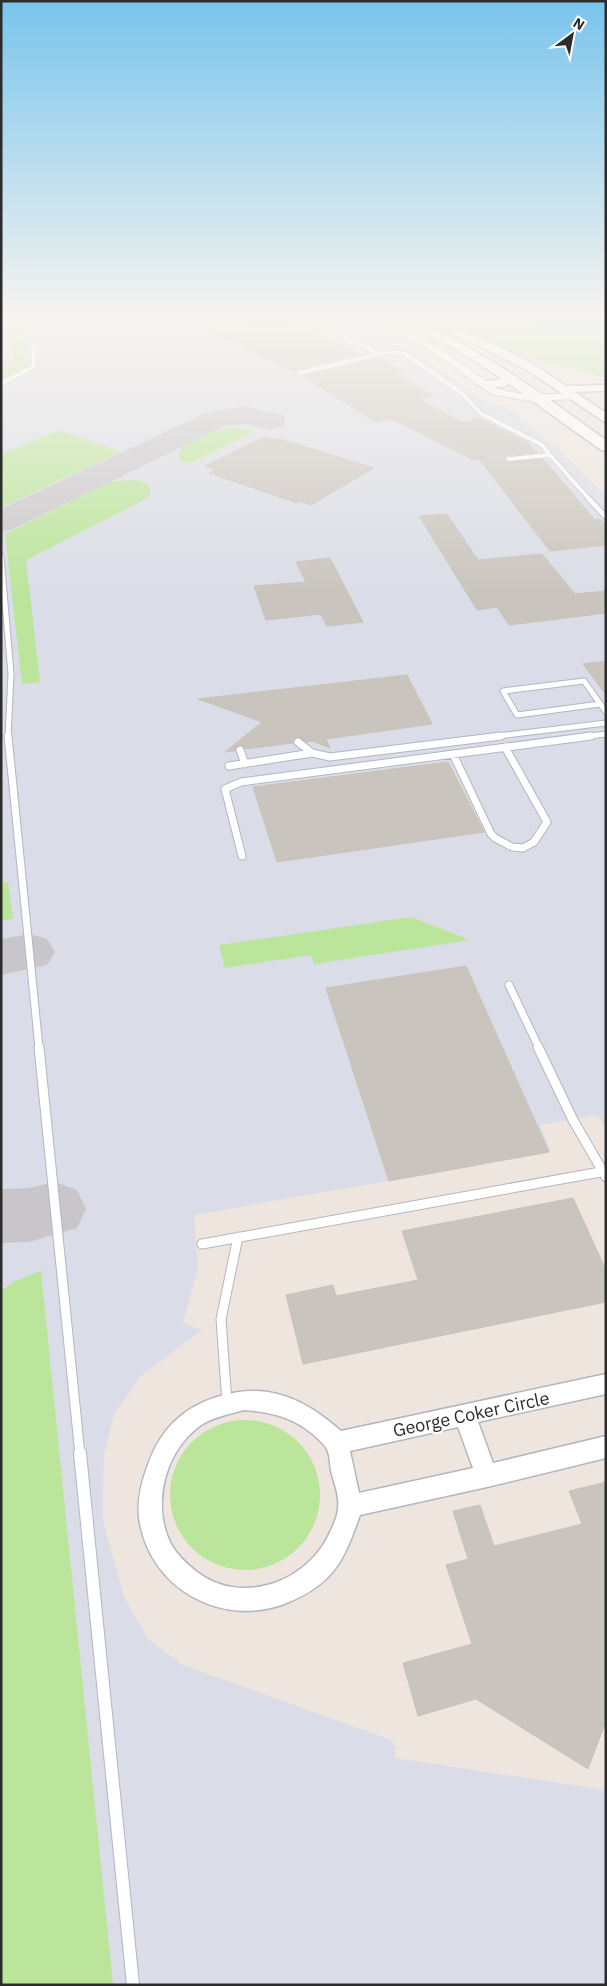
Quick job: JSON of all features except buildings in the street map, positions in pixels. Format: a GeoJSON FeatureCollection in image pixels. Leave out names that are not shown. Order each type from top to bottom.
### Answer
{"type":"FeatureCollection","features":[{"type":"Feature","properties":{"kind":"main road"},"geometry":{"type":"LineString","coordinates":[[555,411],[606,447]]}},
{"type":"Feature","properties":{"kind":"main road"},"geometry":{"type":"LineString","coordinates":[[596,411],[606,419]]}},
{"type":"Feature","properties":{"kind":"street","name":"George Coker Circle"},"geometry":{"type":"LineString","coordinates":[[336,1443],[606,1384]]}},
{"type":"Feature","properties":{"kind":"street"},"geometry":{"type":"LineString","coordinates":[[244,1400],[272,1402],[294,1409],[317,1424],[336,1443],[350,1506],[342,1539],[323,1568],[288,1593],[258,1601],[222,1599],[187,1582],[168,1563],[154,1536],[149,1507],[153,1476],[164,1450],[186,1423],[213,1407],[244,1400]]}},
{"type":"Feature","properties":{"kind":"street"},"geometry":{"type":"LineString","coordinates":[[465,1416],[487,1476]]}},
{"type":"Feature","properties":{"kind":"street"},"geometry":{"type":"LineString","coordinates":[[350,1506],[487,1476],[606,1447]]}},
{"type":"Feature","properties":{"kind":"lane"},"geometry":{"type":"LineString","coordinates":[[478,411],[542,445],[606,517]]}},
{"type":"Feature","properties":{"kind":"lane"},"geometry":{"type":"LineString","coordinates":[[509,459],[550,455]]}},
{"type":"Feature","properties":{"kind":"lane"},"geometry":{"type":"LineString","coordinates":[[1,556],[12,674],[8,738],[133,1985]]}},
{"type":"Feature","properties":{"kind":"lane"},"geometry":{"type":"LineString","coordinates":[[600,704],[517,715],[503,691],[584,681],[606,712]]}},
{"type":"Feature","properties":{"kind":"lane"},"geometry":{"type":"LineString","coordinates":[[229,766],[312,753],[330,756],[606,722]]}},
{"type":"Feature","properties":{"kind":"lane"},"geometry":{"type":"LineString","coordinates":[[242,856],[225,789],[241,782],[606,734]]}},
{"type":"Feature","properties":{"kind":"lane"},"geometry":{"type":"LineString","coordinates":[[298,742],[312,753]]}},
{"type":"Feature","properties":{"kind":"lane"},"geometry":{"type":"LineString","coordinates":[[453,754],[491,834],[500,842],[516,848],[529,846],[534,843],[547,822],[505,747]]}},
{"type":"Feature","properties":{"kind":"lane"},"geometry":{"type":"LineString","coordinates":[[240,750],[245,764]]}},
{"type":"Feature","properties":{"kind":"lane"},"geometry":{"type":"LineString","coordinates":[[202,1244],[605,1173],[573,1120],[508,985]]}},
{"type":"Feature","properties":{"kind":"lane"},"geometry":{"type":"LineString","coordinates":[[227,1404],[222,1319],[238,1237]]}},
{"type":"Feature","properties":{"kind":"shaded area"},"geometry":{"type":"Polygon","coordinates":[[[1,411],[511,411],[557,448],[606,496],[606,1130],[598,1115],[540,1125],[551,1152],[194,1215],[198,1269],[183,1323],[202,1330],[141,1376],[114,1414],[104,1455],[103,1520],[124,1597],[149,1640],[183,1665],[391,1740],[396,1747],[395,1758],[606,1790],[606,1985],[1,1985],[1,411]]]}},
{"type":"Feature","properties":{"kind":"green space"},"geometry":{"type":"Polygon","coordinates":[[[234,428],[253,430],[251,433],[193,462],[187,463],[180,460],[178,454],[188,443],[211,432],[234,428]]]}},
{"type":"Feature","properties":{"kind":"green space"},"geometry":{"type":"Polygon","coordinates":[[[59,430],[121,452],[2,507],[1,454],[59,430]]]}},
{"type":"Feature","properties":{"kind":"green space"},"geometry":{"type":"Polygon","coordinates":[[[133,480],[145,482],[150,488],[150,497],[26,560],[40,682],[22,684],[5,534],[108,483],[133,480]]]}},
{"type":"Feature","properties":{"kind":"green space"},"geometry":{"type":"Polygon","coordinates":[[[8,882],[13,919],[1,920],[1,883],[8,882]]]}},
{"type":"Feature","properties":{"kind":"green space"},"geometry":{"type":"Polygon","coordinates":[[[411,917],[470,940],[314,964],[311,955],[225,968],[219,945],[411,917]]]}},
{"type":"Feature","properties":{"kind":"green space"},"geometry":{"type":"Polygon","coordinates":[[[41,1271],[113,1985],[1,1985],[1,1291],[15,1281],[41,1271]]]}},
{"type":"Feature","properties":{"kind":"green space"},"geometry":{"type":"Polygon","coordinates":[[[245,1420],[260,1421],[274,1426],[287,1432],[298,1442],[308,1453],[314,1466],[319,1480],[319,1510],[314,1524],[308,1537],[298,1548],[287,1558],[274,1564],[260,1569],[245,1570],[230,1569],[216,1564],[203,1558],[192,1548],[182,1537],[176,1524],[171,1510],[170,1495],[171,1480],[176,1466],[182,1453],[192,1442],[203,1432],[216,1426],[230,1421],[245,1420]]]}},
{"type":"Feature","properties":{"kind":"taxiway"},"geometry":{"type":"LineString","coordinates":[[1,522],[218,418],[245,415],[271,421]]}},
{"type":"Feature","properties":{"kind":"taxiway"},"geometry":{"type":"LineString","coordinates":[[1,957],[29,952]]}},
{"type":"Feature","properties":{"kind":"taxiway"},"geometry":{"type":"LineString","coordinates":[[1,1216],[29,1215],[55,1209]]}}]}
